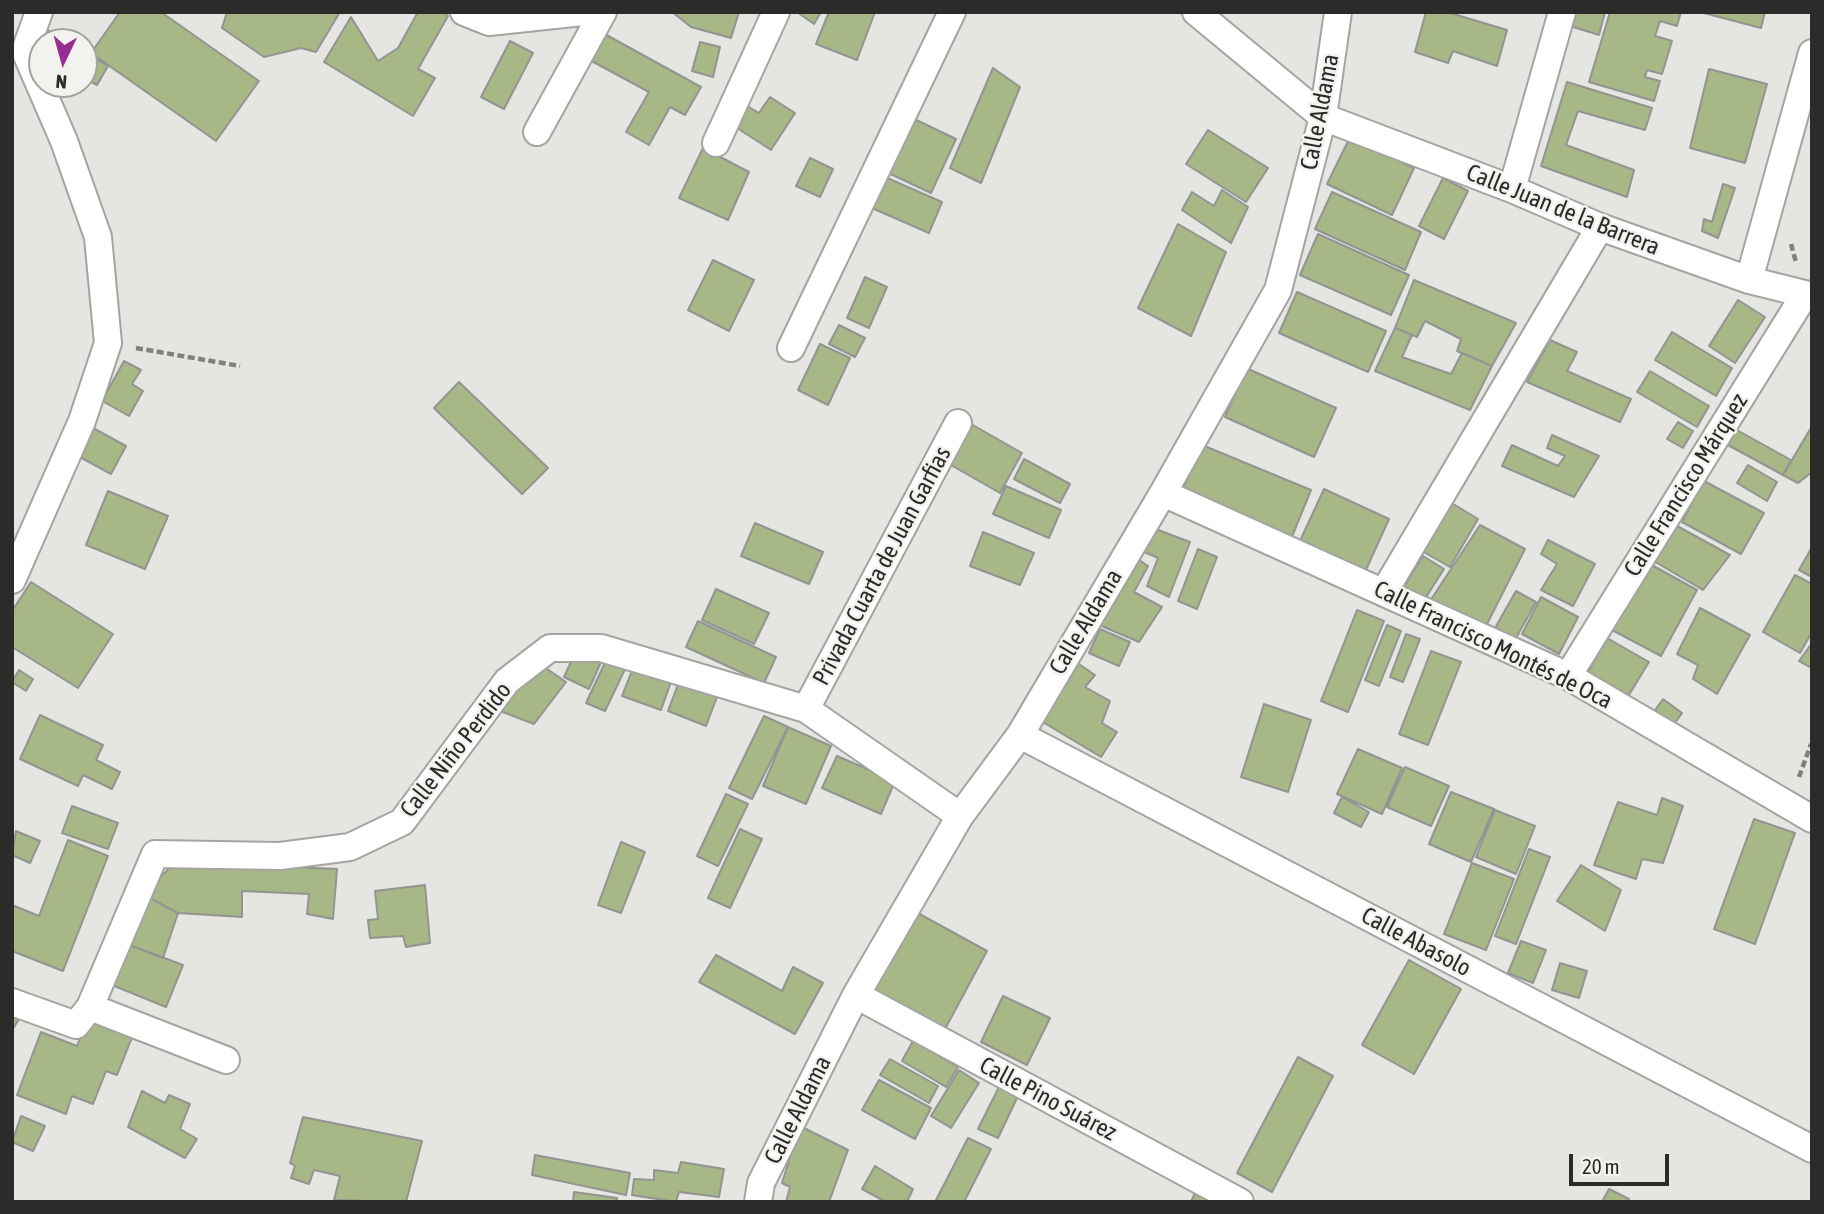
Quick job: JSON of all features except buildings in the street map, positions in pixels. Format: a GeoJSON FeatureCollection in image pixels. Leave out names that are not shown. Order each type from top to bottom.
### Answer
{"type":"FeatureCollection","features":[{"type":"Feature","properties":{"kind":"street"},"geometry":{"type":"LineString","coordinates":[[12,580],[82,421],[108,343],[99,237],[64,141],[19,50],[39,12]]}},
{"type":"Feature","properties":{"kind":"street"},"geometry":{"type":"LineString","coordinates":[[464,12],[489,22],[583,12]]}},
{"type":"Feature","properties":{"kind":"street"},"geometry":{"type":"LineString","coordinates":[[537,132],[603,12]]}},
{"type":"Feature","properties":{"kind":"street"},"geometry":{"type":"LineString","coordinates":[[716,143],[776,12]]}},
{"type":"Feature","properties":{"kind":"street"},"geometry":{"type":"LineString","coordinates":[[791,348],[952,12]]}},
{"type":"Feature","properties":{"kind":"street","name":"Calle Juan de la Barrera"},"geometry":{"type":"LineString","coordinates":[[1196,12],[1323,117],[1512,189],[1600,227],[1809,301]]}},
{"type":"Feature","properties":{"kind":"street","name":"Calle Aldama"},"geometry":{"type":"LineString","coordinates":[[758,1202],[761,1183],[856,995],[960,816],[1020,735],[1163,493],[1278,290],[1323,117],[1338,12]]}},
{"type":"Feature","properties":{"kind":"street"},"geometry":{"type":"LineString","coordinates":[[1512,189],[1562,12]]}},
{"type":"Feature","properties":{"kind":"street"},"geometry":{"type":"LineString","coordinates":[[1749,280],[1812,53]]}},
{"type":"Feature","properties":{"kind":"street"},"geometry":{"type":"LineString","coordinates":[[1384,592],[1600,227]]}},
{"type":"Feature","properties":{"kind":"street","name":"Calle Francisco Márquez"},"geometry":{"type":"LineString","coordinates":[[1567,676],[1809,301]]}},
{"type":"Feature","properties":{"kind":"street","name":"Privada Cuarta de Juan Garfias"},"geometry":{"type":"LineString","coordinates":[[806,709],[958,423]]}},
{"type":"Feature","properties":{"kind":"street","name":"Calle Francisco Montés de Oca"},"geometry":{"type":"LineString","coordinates":[[1163,493],[1567,676],[1812,819]]}},
{"type":"Feature","properties":{"kind":"street","name":"Calle Niño Perdido"},"geometry":{"type":"LineString","coordinates":[[90,1007],[155,854],[281,856],[351,846],[402,822],[507,681],[550,649],[601,648],[806,709],[960,816]]}},
{"type":"Feature","properties":{"kind":"street","name":"Calle Abasolo"},"geometry":{"type":"LineString","coordinates":[[1020,735],[1812,1149]]}},
{"type":"Feature","properties":{"kind":"street","name":"Calle Pino Suárez"},"geometry":{"type":"LineString","coordinates":[[856,995],[1240,1202]]}},
{"type":"Feature","properties":{"kind":"street"},"geometry":{"type":"LineString","coordinates":[[12,1002],[76,1025],[90,1007],[226,1060]]}},
{"type":"Feature","properties":{"kind":"path"},"geometry":{"type":"LineString","coordinates":[[108,343],[240,366]]}}]}
